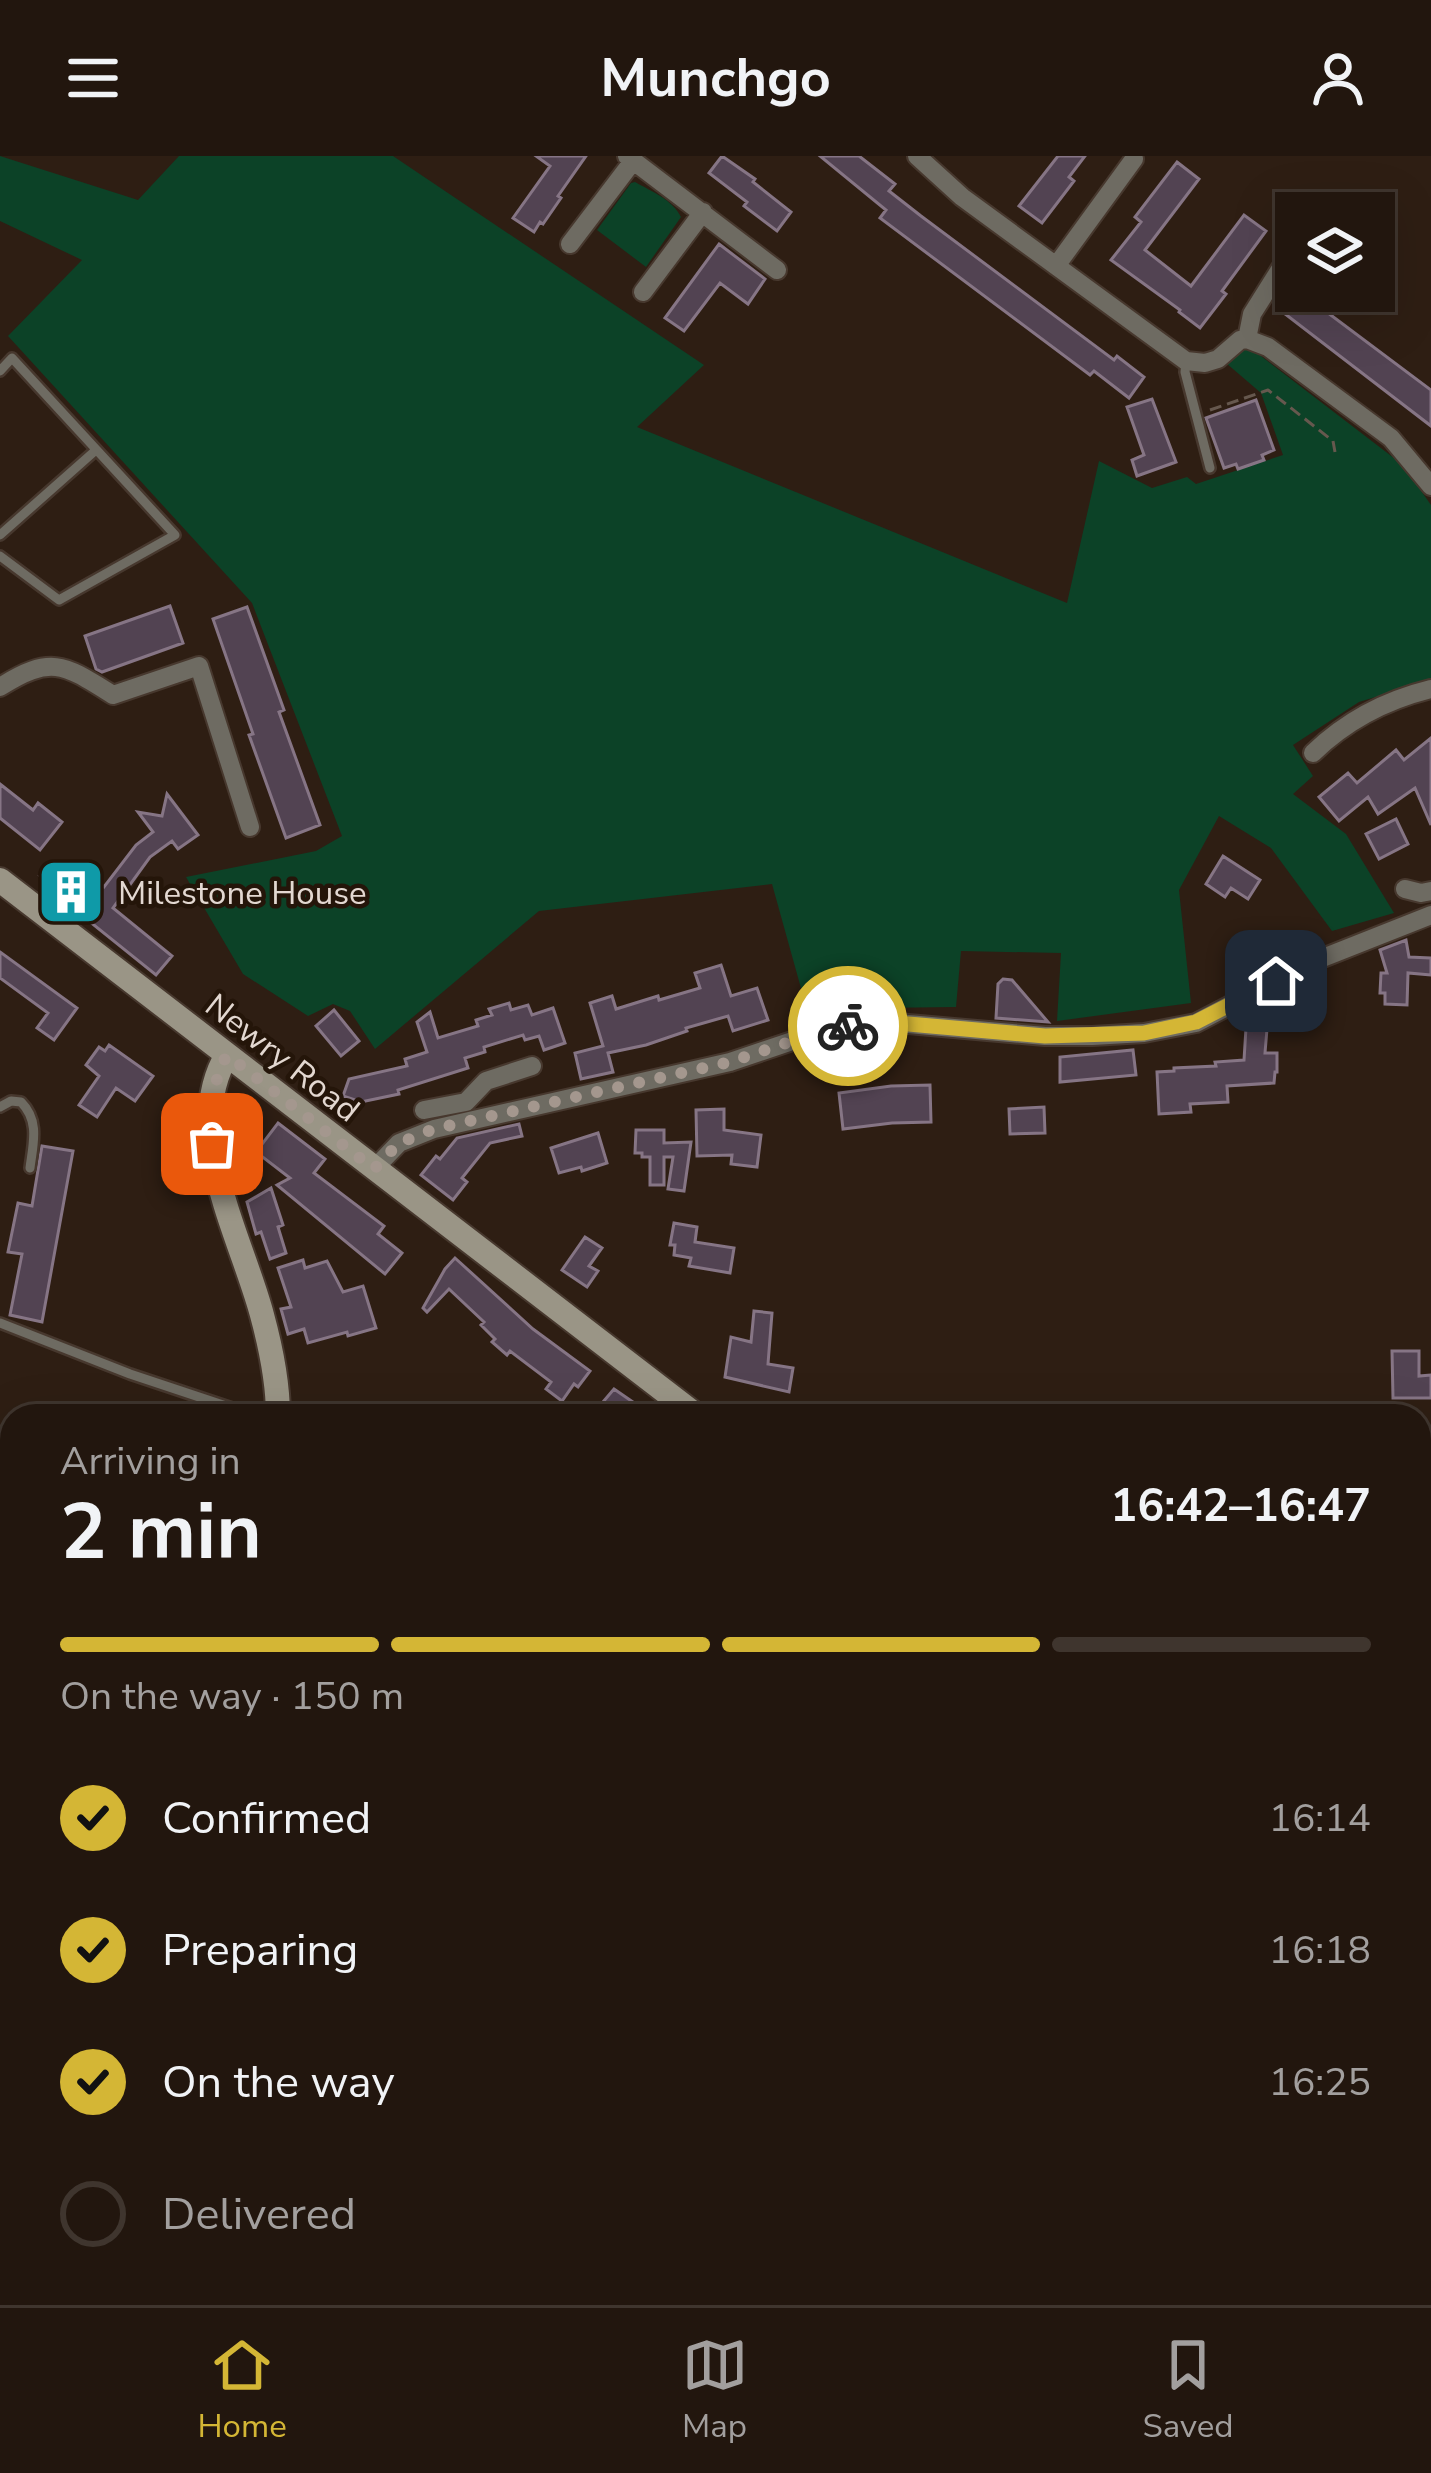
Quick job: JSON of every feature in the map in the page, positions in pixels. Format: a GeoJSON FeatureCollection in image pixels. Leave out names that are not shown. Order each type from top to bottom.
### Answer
{"type":"FeatureCollection","features":[{"type":"Feature","properties":{"kind":"main road","name":"Newry Road"},"geometry":{"type":"LineString","coordinates":[[0,880],[681,1404]]}},
{"type":"Feature","properties":{"kind":"main road"},"geometry":{"type":"LineString","coordinates":[[227,1055],[215,1085],[212,1144],[220,1186],[262,1316],[278,1404]]}},
{"type":"Feature","properties":{"kind":"street"},"geometry":{"type":"LineString","coordinates":[[917,156],[962,197],[1186,361],[1218,359],[1240,340],[1268,346],[1391,438],[1431,486]]}},
{"type":"Feature","properties":{"kind":"street"},"geometry":{"type":"LineString","coordinates":[[1056,266],[1134,158]]}},
{"type":"Feature","properties":{"kind":"street"},"geometry":{"type":"LineString","coordinates":[[570,244],[630,159],[777,271]]}},
{"type":"Feature","properties":{"kind":"street"},"geometry":{"type":"LineString","coordinates":[[643,292],[703,212]]}},
{"type":"Feature","properties":{"kind":"street"},"geometry":{"type":"LineString","coordinates":[[1247,339],[1252,314],[1275,277]]}},
{"type":"Feature","properties":{"kind":"street"},"geometry":{"type":"LineString","coordinates":[[0,687],[45,666],[71,669],[113,695],[199,666],[250,827]]}},
{"type":"Feature","properties":{"kind":"street"},"geometry":{"type":"LineString","coordinates":[[1313,753],[1332,734],[1368,712],[1431,689]]}},
{"type":"Feature","properties":{"kind":"street"},"geometry":{"type":"LineString","coordinates":[[1405,889],[1431,891]]}},
{"type":"Feature","properties":{"kind":"street"},"geometry":{"type":"LineString","coordinates":[[374,1169],[399,1143],[434,1129],[730,1062],[822,1031],[864,1023],[1092,1036],[1144,1033],[1196,1022],[1315,961],[1431,915]]}},
{"type":"Feature","properties":{"kind":"street"},"geometry":{"type":"LineString","coordinates":[[424,1110],[466,1102],[487,1081],[532,1066]]}},
{"type":"Feature","properties":{"kind":"street"},"geometry":{"type":"LineString","coordinates":[[504,1075],[511,1113]]}},
{"type":"Feature","properties":{"kind":"lane"},"geometry":{"type":"LineString","coordinates":[[0,370],[12,358],[175,535],[59,600],[0,556]]}},
{"type":"Feature","properties":{"kind":"lane"},"geometry":{"type":"LineString","coordinates":[[1186,361],[1210,467]]}},
{"type":"Feature","properties":{"kind":"lane"},"geometry":{"type":"LineString","coordinates":[[0,536],[96,450]]}},
{"type":"Feature","properties":{"kind":"lane"},"geometry":{"type":"LineString","coordinates":[[0,1107],[21,1102],[29,1110],[34,1136],[30,1168]]}},
{"type":"Feature","properties":{"kind":"lane"},"geometry":{"type":"LineString","coordinates":[[0,1323],[220,1404]]}},
{"type":"Feature","properties":{"kind":"path"},"geometry":{"type":"LineString","coordinates":[[1196,415],[1268,390],[1333,441],[1335,452]]}},
{"type":"Feature","properties":{"kind":"green space"},"geometry":{"type":"Polygon","coordinates":[[[0,156],[138,200],[179,156],[393,156],[704,365],[637,427],[1067,603],[1099,461],[1152,488],[1187,477],[1196,484],[1283,455],[1261,393],[1226,363],[1248,346],[1403,465],[1431,505],[1431,680],[1359,702],[1293,745],[1313,776],[1293,794],[1346,834],[1394,913],[1332,931],[1271,848],[1219,816],[1179,890],[1191,1003],[1057,1021],[1061,953],[961,951],[956,1007],[875,1008],[809,1017],[772,884],[539,911],[375,1049],[350,1011],[333,1004],[308,1016],[243,974],[186,877],[316,851],[342,836],[252,603],[8,336],[82,260],[0,221],[0,156]]]}},
{"type":"Feature","properties":{"kind":"green space"},"geometry":{"type":"Polygon","coordinates":[[[635,182],[667,201],[681,217],[646,267],[597,230],[635,182]]]}},
{"type":"Feature","properties":{"kind":"building"},"geometry":{"type":"Polygon","coordinates":[[[536,156],[586,156],[534,232],[513,218],[550,166],[536,156]]]}},
{"type":"Feature","properties":{"kind":"building"},"geometry":{"type":"Polygon","coordinates":[[[722,156],[791,212],[777,231],[709,173],[722,156]]]}},
{"type":"Feature","properties":{"kind":"building"},"geometry":{"type":"Polygon","coordinates":[[[820,156],[859,156],[895,184],[889,191],[921,216],[1114,360],[1117,356],[1144,377],[1129,398],[1094,371],[1090,375],[880,218],[886,210],[820,156]]]}},
{"type":"Feature","properties":{"kind":"building"},"geometry":{"type":"Polygon","coordinates":[[[1058,156],[1085,156],[1069,177],[1074,181],[1042,223],[1019,206],[1058,156]]]}},
{"type":"Feature","properties":{"kind":"building"},"geometry":{"type":"Polygon","coordinates":[[[1177,162],[1199,179],[1145,250],[1191,286],[1244,215],[1266,231],[1200,328],[1111,260],[1141,222],[1135,217],[1177,162]]]}},
{"type":"Feature","properties":{"kind":"building"},"geometry":{"type":"Polygon","coordinates":[[[719,244],[765,279],[748,304],[720,283],[684,331],[665,318],[719,244]]]}},
{"type":"Feature","properties":{"kind":"building"},"geometry":{"type":"Polygon","coordinates":[[[1283,312],[1327,312],[1431,390],[1431,426],[1283,312]]]}},
{"type":"Feature","properties":{"kind":"building"},"geometry":{"type":"Polygon","coordinates":[[[1152,399],[1176,462],[1137,476],[1132,460],[1144,455],[1127,407],[1152,399]]]}},
{"type":"Feature","properties":{"kind":"building"},"geometry":{"type":"Polygon","coordinates":[[[1256,400],[1274,450],[1262,455],[1264,460],[1238,469],[1236,464],[1224,468],[1206,418],[1256,400]]]}},
{"type":"Feature","properties":{"kind":"building"},"geometry":{"type":"Polygon","coordinates":[[[170,606],[183,643],[102,672],[96,669],[85,636],[170,606]]]}},
{"type":"Feature","properties":{"kind":"building"},"geometry":{"type":"Polygon","coordinates":[[[247,607],[320,825],[286,838],[213,619],[247,607]]]}},
{"type":"Feature","properties":{"kind":"building"},"geometry":{"type":"Polygon","coordinates":[[[1431,738],[1431,825],[1415,788],[1378,814],[1368,797],[1339,821],[1319,797],[1348,773],[1357,783],[1396,750],[1404,760],[1431,738]]]}},
{"type":"Feature","properties":{"kind":"building"},"geometry":{"type":"Polygon","coordinates":[[[0,784],[33,810],[38,803],[62,822],[40,850],[0,818],[0,784]]]}},
{"type":"Feature","properties":{"kind":"building"},"geometry":{"type":"Polygon","coordinates":[[[167,794],[198,835],[178,849],[172,841],[150,857],[113,908],[172,956],[156,975],[49,889],[41,877],[61,877],[73,863],[104,887],[136,845],[153,832],[138,812],[162,816],[167,794]]]}},
{"type":"Feature","properties":{"kind":"building"},"geometry":{"type":"Polygon","coordinates":[[[1396,819],[1408,844],[1379,859],[1366,834],[1396,819]]]}},
{"type":"Feature","properties":{"kind":"building"},"geometry":{"type":"Polygon","coordinates":[[[1223,856],[1260,880],[1248,899],[1231,888],[1225,897],[1206,884],[1223,856]]]}},
{"type":"Feature","properties":{"kind":"building"},"geometry":{"type":"Polygon","coordinates":[[[1406,940],[1409,957],[1431,958],[1431,975],[1408,973],[1407,1005],[1385,1004],[1381,973],[1387,973],[1380,950],[1406,940]]]}},
{"type":"Feature","properties":{"kind":"building"},"geometry":{"type":"Polygon","coordinates":[[[0,952],[77,1008],[54,1040],[37,1028],[48,1013],[0,978],[0,952]]]}},
{"type":"Feature","properties":{"kind":"building"},"geometry":{"type":"Polygon","coordinates":[[[721,965],[731,996],[757,988],[768,1020],[733,1031],[728,1016],[686,1028],[646,1045],[608,1053],[613,1072],[581,1079],[575,1053],[603,1046],[590,1003],[612,996],[616,1009],[658,996],[659,1000],[700,988],[695,973],[721,965]]]}},
{"type":"Feature","properties":{"kind":"building"},"geometry":{"type":"Polygon","coordinates":[[[1012,980],[1048,1022],[996,1018],[998,984],[1012,980]]]}},
{"type":"Feature","properties":{"kind":"building"},"geometry":{"type":"Polygon","coordinates":[[[509,1003],[511,1010],[528,1005],[532,1015],[553,1008],[565,1043],[544,1050],[539,1036],[525,1040],[523,1035],[465,1058],[468,1068],[398,1090],[399,1094],[361,1102],[343,1096],[349,1079],[407,1066],[405,1059],[427,1052],[417,1022],[430,1012],[438,1038],[478,1026],[476,1020],[492,1015],[489,1009],[509,1003]]]}},
{"type":"Feature","properties":{"kind":"building"},"geometry":{"type":"Polygon","coordinates":[[[334,1010],[359,1041],[341,1056],[316,1026],[334,1010]]]}},
{"type":"Feature","properties":{"kind":"building"},"geometry":{"type":"Polygon","coordinates":[[[1246,1028],[1267,1029],[1265,1053],[1277,1053],[1274,1083],[1227,1086],[1228,1102],[1190,1104],[1191,1112],[1159,1114],[1157,1072],[1244,1060],[1246,1028]]]}},
{"type":"Feature","properties":{"kind":"building"},"geometry":{"type":"Polygon","coordinates":[[[109,1045],[153,1076],[135,1101],[116,1088],[97,1117],[79,1105],[99,1076],[86,1065],[99,1047],[105,1051],[109,1045]]]}},
{"type":"Feature","properties":{"kind":"building"},"geometry":{"type":"Polygon","coordinates":[[[1133,1050],[1136,1075],[1060,1082],[1060,1057],[1133,1050]]]}},
{"type":"Feature","properties":{"kind":"building"},"geometry":{"type":"Polygon","coordinates":[[[930,1085],[931,1122],[843,1129],[839,1093],[930,1085]]]}},
{"type":"Feature","properties":{"kind":"building"},"geometry":{"type":"Polygon","coordinates":[[[1044,1107],[1045,1133],[1010,1134],[1009,1109],[1044,1107]]]}},
{"type":"Feature","properties":{"kind":"building"},"geometry":{"type":"Polygon","coordinates":[[[724,1109],[724,1130],[761,1135],[757,1167],[731,1164],[732,1155],[697,1156],[696,1110],[724,1109]]]}},
{"type":"Feature","properties":{"kind":"building"},"geometry":{"type":"Polygon","coordinates":[[[278,1123],[325,1159],[314,1173],[384,1226],[378,1234],[402,1253],[385,1274],[277,1185],[290,1178],[256,1152],[278,1123]]]}},
{"type":"Feature","properties":{"kind":"building"},"geometry":{"type":"Polygon","coordinates":[[[519,1124],[522,1136],[490,1143],[462,1178],[467,1182],[453,1200],[421,1175],[457,1138],[519,1124]]]}},
{"type":"Feature","properties":{"kind":"building"},"geometry":{"type":"Polygon","coordinates":[[[636,1130],[664,1130],[664,1143],[691,1142],[684,1191],[668,1189],[673,1157],[664,1157],[664,1185],[650,1185],[650,1157],[635,1153],[636,1130]]]}},
{"type":"Feature","properties":{"kind":"building"},"geometry":{"type":"Polygon","coordinates":[[[598,1133],[607,1163],[559,1173],[551,1148],[598,1133]]]}},
{"type":"Feature","properties":{"kind":"building"},"geometry":{"type":"Polygon","coordinates":[[[42,1146],[73,1151],[42,1322],[10,1315],[22,1254],[8,1252],[18,1203],[32,1206],[42,1146]]]}},
{"type":"Feature","properties":{"kind":"building"},"geometry":{"type":"Polygon","coordinates":[[[271,1188],[286,1253],[270,1259],[261,1232],[256,1234],[247,1202],[271,1188]]]}},
{"type":"Feature","properties":{"kind":"building"},"geometry":{"type":"Polygon","coordinates":[[[674,1223],[697,1227],[695,1242],[734,1248],[730,1273],[689,1266],[691,1258],[674,1255],[675,1245],[670,1245],[674,1223]]]}},
{"type":"Feature","properties":{"kind":"building"},"geometry":{"type":"Polygon","coordinates":[[[585,1237],[602,1248],[589,1266],[598,1271],[587,1287],[562,1270],[585,1237]]]}},
{"type":"Feature","properties":{"kind":"building"},"geometry":{"type":"Polygon","coordinates":[[[455,1258],[533,1329],[590,1371],[562,1401],[546,1389],[551,1382],[492,1342],[495,1339],[481,1325],[484,1322],[449,1289],[427,1312],[423,1308],[455,1258]]]}},
{"type":"Feature","properties":{"kind":"building"},"geometry":{"type":"Polygon","coordinates":[[[303,1260],[305,1268],[327,1261],[343,1292],[363,1286],[376,1328],[308,1343],[304,1329],[288,1334],[281,1309],[291,1307],[278,1268],[303,1260]]]}},
{"type":"Feature","properties":{"kind":"building"},"geometry":{"type":"Polygon","coordinates":[[[754,1311],[772,1313],[768,1364],[793,1368],[789,1392],[725,1377],[731,1337],[751,1342],[754,1311]]]}},
{"type":"Feature","properties":{"kind":"building"},"geometry":{"type":"Polygon","coordinates":[[[1392,1351],[1419,1351],[1419,1376],[1431,1375],[1431,1398],[1393,1398],[1392,1351]]]}},
{"type":"Feature","properties":{"kind":"building"},"geometry":{"type":"Polygon","coordinates":[[[614,1389],[636,1404],[601,1404],[614,1389]]]}},
{"type":"Feature","properties":{"kind":"way so far"},"geometry":{"type":"LineString","coordinates":[[212,1144],[215,1085],[227,1055],[374,1169],[399,1143],[434,1129],[730,1062],[848,1026]]}},
{"type":"Feature","properties":{"kind":"place","name":"Milestone House"},"geometry":{"type":"Point","coordinates":[71,892]}},
{"type":"Feature","properties":{"kind":"route"},"geometry":{"type":"LineString","coordinates":[[848,1026],[897,1023],[1045,1036],[1144,1033],[1196,1022],[1276,981]]}}]}
